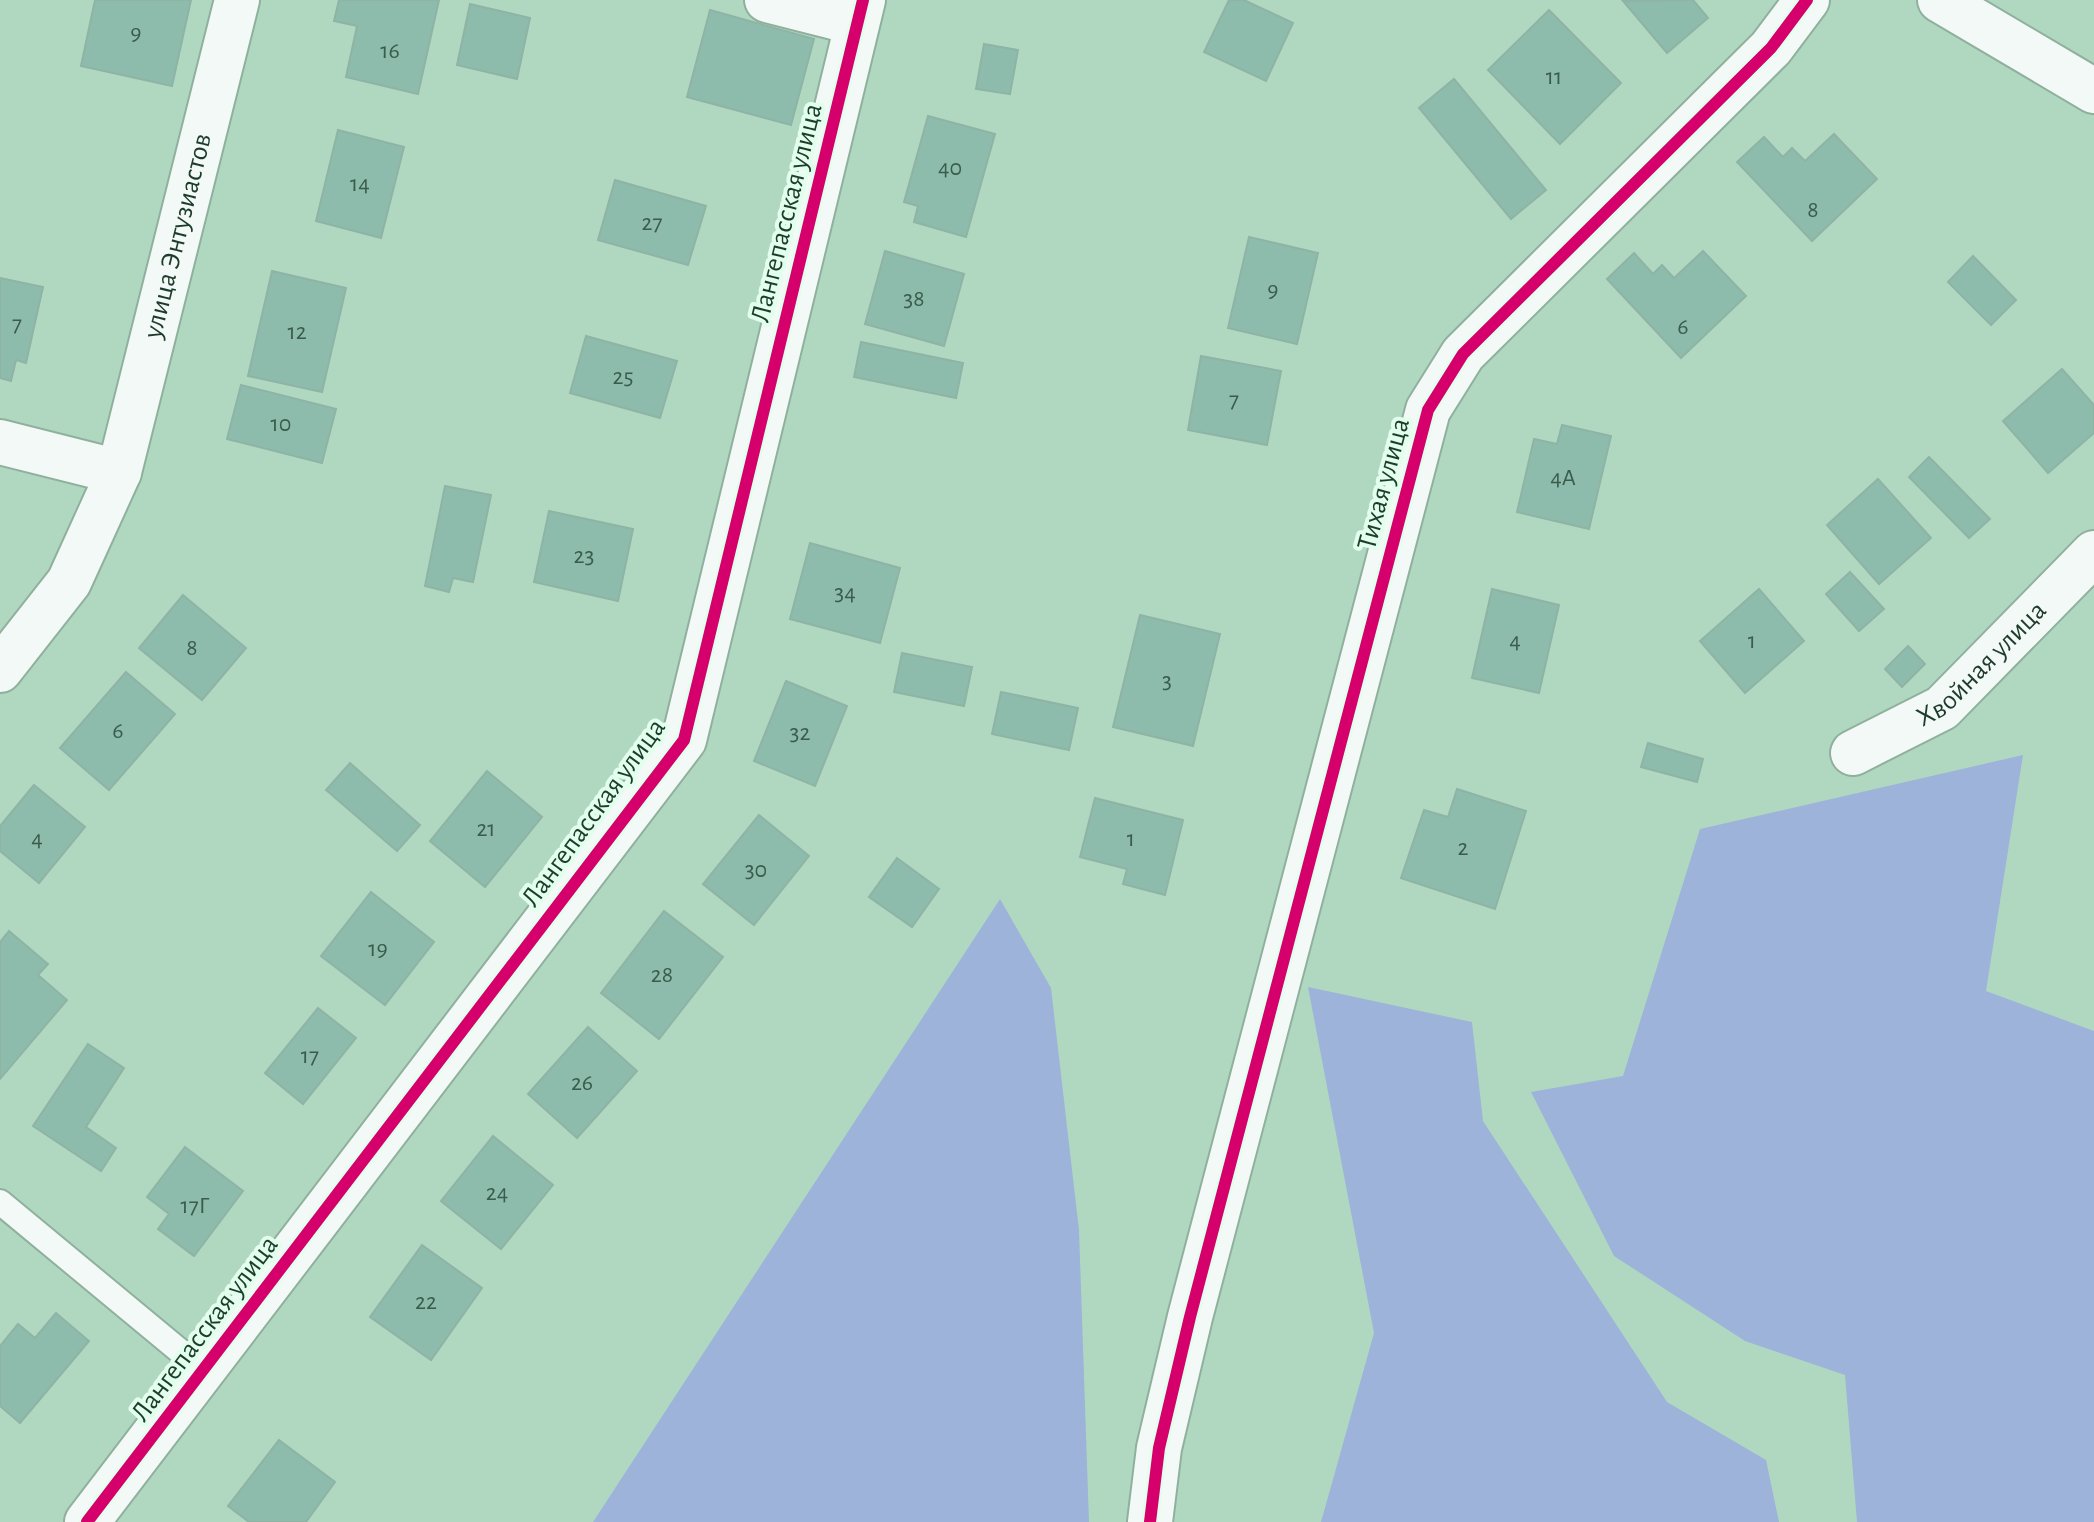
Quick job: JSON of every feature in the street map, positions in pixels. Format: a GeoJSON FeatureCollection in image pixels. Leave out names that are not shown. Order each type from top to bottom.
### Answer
{"type":"FeatureCollection","features":[{"type":"Feature","properties":{"kind":"street","name":"улица Энтузиастов"},"geometry":{"type":"LineString","coordinates":[[0,670],[69,582],[119,472],[237,0]]}},
{"type":"Feature","properties":{"kind":"street"},"geometry":{"type":"LineString","coordinates":[[767,0],[860,12]]}},
{"type":"Feature","properties":{"kind":"street","name":"Тихая улица"},"geometry":{"type":"LineString","coordinates":[[1150,1522],[1159,1448],[1190,1317],[1428,410],[1463,354],[1771,48],[1807,0]]}},
{"type":"Feature","properties":{"kind":"street"},"geometry":{"type":"LineString","coordinates":[[1940,0],[2094,91]]}},
{"type":"Feature","properties":{"kind":"street","name":"Лангепасская улица"},"geometry":{"type":"LineString","coordinates":[[87,1522],[684,740],[860,12]]}},
{"type":"Feature","properties":{"kind":"street"},"geometry":{"type":"LineString","coordinates":[[0,442],[119,472]]}},
{"type":"Feature","properties":{"kind":"street","name":"Хвойная улица"},"geometry":{"type":"LineString","coordinates":[[1853,753],[1942,708],[2094,553]]}},
{"type":"Feature","properties":{"kind":"lane"},"geometry":{"type":"LineString","coordinates":[[0,1202],[204,1371]]}},
{"type":"Feature","properties":{"kind":"shaded area"},"geometry":{"type":"Polygon","coordinates":[[[2023,755],[1986,991],[2094,1031],[2094,1522],[1857,1522],[1845,1375],[1745,1341],[1614,1256],[1531,1092],[1623,1076],[1700,829],[2023,755]]]}},
{"type":"Feature","properties":{"kind":"shaded area"},"geometry":{"type":"Polygon","coordinates":[[[1000,899],[1051,988],[1079,1230],[1089,1522],[593,1522],[1000,899]]]}},
{"type":"Feature","properties":{"kind":"shaded area"},"geometry":{"type":"Polygon","coordinates":[[[1308,987],[1472,1022],[1483,1121],[1667,1402],[1766,1460],[1779,1522],[1321,1522],[1374,1333],[1308,987]]]}},
{"type":"Feature","properties":{"kind":"building"},"geometry":{"type":"Polygon","coordinates":[[[95,0],[191,0],[172,86],[81,66],[95,0]]]}},
{"type":"Feature","properties":{"kind":"building"},"geometry":{"type":"Polygon","coordinates":[[[339,0],[439,0],[418,94],[346,77],[357,26],[334,21],[339,0]]]}},
{"type":"Feature","properties":{"kind":"building"},"geometry":{"type":"Polygon","coordinates":[[[1229,0],[1244,0],[1293,23],[1266,81],[1204,52],[1229,0]]]}},
{"type":"Feature","properties":{"kind":"building"},"geometry":{"type":"Polygon","coordinates":[[[1693,0],[1708,18],[1667,53],[1623,1],[1693,0]]]}},
{"type":"Feature","properties":{"kind":"building"},"geometry":{"type":"Polygon","coordinates":[[[470,4],[530,18],[517,79],[457,65],[470,4]]]}},
{"type":"Feature","properties":{"kind":"building"},"geometry":{"type":"Polygon","coordinates":[[[710,10],[814,39],[791,125],[687,97],[710,10]]]}},
{"type":"Feature","properties":{"kind":"building"},"geometry":{"type":"Polygon","coordinates":[[[1549,10],[1621,83],[1560,144],[1488,70],[1549,10]]]}},
{"type":"Feature","properties":{"kind":"building"},"geometry":{"type":"Polygon","coordinates":[[[984,44],[1018,50],[1010,94],[976,89],[984,44]]]}},
{"type":"Feature","properties":{"kind":"building"},"geometry":{"type":"Polygon","coordinates":[[[1454,79],[1546,190],[1511,219],[1419,108],[1454,79]]]}},
{"type":"Feature","properties":{"kind":"building"},"geometry":{"type":"Polygon","coordinates":[[[928,116],[995,134],[966,237],[914,222],[918,206],[904,202],[928,116]]]}},
{"type":"Feature","properties":{"kind":"building"},"geometry":{"type":"Polygon","coordinates":[[[338,130],[404,147],[381,238],[316,221],[338,130]]]}},
{"type":"Feature","properties":{"kind":"building"},"geometry":{"type":"Polygon","coordinates":[[[1834,134],[1877,179],[1812,241],[1737,162],[1764,137],[1783,157],[1792,148],[1805,161],[1834,134]]]}},
{"type":"Feature","properties":{"kind":"building"},"geometry":{"type":"Polygon","coordinates":[[[615,180],[706,206],[688,265],[598,240],[615,180]]]}},
{"type":"Feature","properties":{"kind":"building"},"geometry":{"type":"Polygon","coordinates":[[[1249,237],[1318,253],[1297,344],[1228,328],[1249,237]]]}},
{"type":"Feature","properties":{"kind":"building"},"geometry":{"type":"Polygon","coordinates":[[[885,251],[964,274],[944,346],[865,324],[885,251]]]}},
{"type":"Feature","properties":{"kind":"building"},"geometry":{"type":"Polygon","coordinates":[[[1703,251],[1746,296],[1681,358],[1607,279],[1634,253],[1653,274],[1662,265],[1674,278],[1703,251]]]}},
{"type":"Feature","properties":{"kind":"building"},"geometry":{"type":"Polygon","coordinates":[[[1973,256],[2016,300],[1991,325],[1948,282],[1973,256]]]}},
{"type":"Feature","properties":{"kind":"building"},"geometry":{"type":"Polygon","coordinates":[[[272,271],[346,288],[322,392],[248,376],[272,271]]]}},
{"type":"Feature","properties":{"kind":"building"},"geometry":{"type":"Polygon","coordinates":[[[0,278],[43,287],[26,363],[16,360],[11,381],[0,378],[0,278]]]}},
{"type":"Feature","properties":{"kind":"building"},"geometry":{"type":"Polygon","coordinates":[[[586,336],[677,361],[660,418],[570,393],[586,336]]]}},
{"type":"Feature","properties":{"kind":"building"},"geometry":{"type":"Polygon","coordinates":[[[861,342],[963,363],[956,398],[854,377],[861,342]]]}},
{"type":"Feature","properties":{"kind":"building"},"geometry":{"type":"Polygon","coordinates":[[[1201,356],[1281,371],[1267,445],[1188,430],[1201,356]]]}},
{"type":"Feature","properties":{"kind":"building"},"geometry":{"type":"Polygon","coordinates":[[[2062,369],[2094,405],[2094,433],[2048,473],[2003,421],[2062,369]]]}},
{"type":"Feature","properties":{"kind":"building"},"geometry":{"type":"Polygon","coordinates":[[[241,385],[336,409],[322,463],[227,439],[241,385]]]}},
{"type":"Feature","properties":{"kind":"building"},"geometry":{"type":"Polygon","coordinates":[[[1562,425],[1611,436],[1589,529],[1517,512],[1534,439],[1557,444],[1562,425]]]}},
{"type":"Feature","properties":{"kind":"building"},"geometry":{"type":"Polygon","coordinates":[[[1929,457],[1990,519],[1969,538],[1909,477],[1929,457]]]}},
{"type":"Feature","properties":{"kind":"building"},"geometry":{"type":"Polygon","coordinates":[[[1878,479],[1931,538],[1879,584],[1827,525],[1878,479]]]}},
{"type":"Feature","properties":{"kind":"building"},"geometry":{"type":"Polygon","coordinates":[[[445,486],[491,495],[473,582],[453,578],[449,592],[425,586],[445,486]]]}},
{"type":"Feature","properties":{"kind":"building"},"geometry":{"type":"Polygon","coordinates":[[[549,511],[633,529],[618,601],[534,582],[549,511]]]}},
{"type":"Feature","properties":{"kind":"building"},"geometry":{"type":"Polygon","coordinates":[[[810,543],[900,568],[880,643],[790,619],[810,543]]]}},
{"type":"Feature","properties":{"kind":"building"},"geometry":{"type":"Polygon","coordinates":[[[1850,572],[1884,609],[1859,631],[1826,594],[1850,572]]]}},
{"type":"Feature","properties":{"kind":"building"},"geometry":{"type":"Polygon","coordinates":[[[1492,589],[1559,605],[1539,693],[1472,678],[1492,589]]]}},
{"type":"Feature","properties":{"kind":"building"},"geometry":{"type":"Polygon","coordinates":[[[1759,589],[1804,641],[1745,693],[1700,641],[1759,589]]]}},
{"type":"Feature","properties":{"kind":"building"},"geometry":{"type":"Polygon","coordinates":[[[183,595],[246,648],[202,700],[139,648],[183,595]]]}},
{"type":"Feature","properties":{"kind":"building"},"geometry":{"type":"Polygon","coordinates":[[[1140,615],[1220,634],[1193,746],[1113,727],[1140,615]]]}},
{"type":"Feature","properties":{"kind":"building"},"geometry":{"type":"Polygon","coordinates":[[[1908,646],[1925,664],[1902,687],[1885,669],[1908,646]]]}},
{"type":"Feature","properties":{"kind":"building"},"geometry":{"type":"Polygon","coordinates":[[[902,653],[972,667],[964,706],[894,692],[902,653]]]}},
{"type":"Feature","properties":{"kind":"building"},"geometry":{"type":"Polygon","coordinates":[[[126,672],[175,714],[109,790],[60,748],[126,672]]]}},
{"type":"Feature","properties":{"kind":"building"},"geometry":{"type":"Polygon","coordinates":[[[786,681],[847,706],[815,786],[754,761],[786,681]]]}},
{"type":"Feature","properties":{"kind":"building"},"geometry":{"type":"Polygon","coordinates":[[[1001,692],[1078,708],[1069,750],[992,734],[1001,692]]]}},
{"type":"Feature","properties":{"kind":"building"},"geometry":{"type":"Polygon","coordinates":[[[1648,743],[1703,759],[1697,782],[1641,767],[1648,743]]]}},
{"type":"Feature","properties":{"kind":"building"},"geometry":{"type":"Polygon","coordinates":[[[350,763],[420,825],[397,851],[326,790],[350,763]]]}},
{"type":"Feature","properties":{"kind":"building"},"geometry":{"type":"Polygon","coordinates":[[[487,771],[542,817],[485,887],[430,841],[487,771]]]}},
{"type":"Feature","properties":{"kind":"building"},"geometry":{"type":"Polygon","coordinates":[[[34,785],[85,827],[39,883],[0,851],[0,826],[34,785]]]}},
{"type":"Feature","properties":{"kind":"building"},"geometry":{"type":"Polygon","coordinates":[[[1457,789],[1526,811],[1495,909],[1401,878],[1424,810],[1448,817],[1457,789]]]}},
{"type":"Feature","properties":{"kind":"building"},"geometry":{"type":"Polygon","coordinates":[[[1095,798],[1183,820],[1165,895],[1123,884],[1127,869],[1080,857],[1095,798]]]}},
{"type":"Feature","properties":{"kind":"building"},"geometry":{"type":"Polygon","coordinates":[[[759,815],[809,856],[754,925],[703,884],[759,815]]]}},
{"type":"Feature","properties":{"kind":"building"},"geometry":{"type":"Polygon","coordinates":[[[897,858],[939,889],[912,927],[869,897],[897,858]]]}},
{"type":"Feature","properties":{"kind":"building"},"geometry":{"type":"Polygon","coordinates":[[[371,892],[434,942],[385,1005],[321,956],[371,892]]]}},
{"type":"Feature","properties":{"kind":"building"},"geometry":{"type":"Polygon","coordinates":[[[664,911],[723,957],[659,1039],[601,993],[664,911]]]}},
{"type":"Feature","properties":{"kind":"building"},"geometry":{"type":"Polygon","coordinates":[[[9,931],[48,964],[38,975],[67,1000],[0,1079],[0,942],[9,931]]]}},
{"type":"Feature","properties":{"kind":"building"},"geometry":{"type":"Polygon","coordinates":[[[318,1008],[356,1038],[303,1104],[265,1073],[318,1008]]]}},
{"type":"Feature","properties":{"kind":"building"},"geometry":{"type":"Polygon","coordinates":[[[588,1027],[637,1071],[577,1138],[528,1094],[588,1027]]]}},
{"type":"Feature","properties":{"kind":"building"},"geometry":{"type":"Polygon","coordinates":[[[88,1044],[124,1068],[86,1127],[116,1148],[101,1171],[33,1126],[88,1044]]]}},
{"type":"Feature","properties":{"kind":"building"},"geometry":{"type":"Polygon","coordinates":[[[493,1136],[553,1185],[501,1249],[441,1201],[493,1136]]]}},
{"type":"Feature","properties":{"kind":"building"},"geometry":{"type":"Polygon","coordinates":[[[185,1147],[243,1191],[194,1256],[158,1229],[169,1214],[147,1197],[185,1147]]]}},
{"type":"Feature","properties":{"kind":"building"},"geometry":{"type":"Polygon","coordinates":[[[422,1245],[482,1288],[431,1360],[370,1317],[422,1245]]]}},
{"type":"Feature","properties":{"kind":"building"},"geometry":{"type":"Polygon","coordinates":[[[56,1313],[89,1341],[20,1423],[0,1406],[0,1346],[18,1324],[35,1338],[56,1313]]]}},
{"type":"Feature","properties":{"kind":"building"},"geometry":{"type":"Polygon","coordinates":[[[279,1440],[335,1482],[306,1522],[249,1522],[228,1506],[279,1440]]]}},
{"type":"Feature","properties":{"kind":"cycle path"},"geometry":{"type":"LineString","coordinates":[[87,1522],[684,740],[863,0]]}},
{"type":"Feature","properties":{"kind":"cycle path"},"geometry":{"type":"LineString","coordinates":[[1150,1522],[1159,1448],[1190,1317],[1428,410],[1463,354],[1771,48],[1807,0]]}}]}
